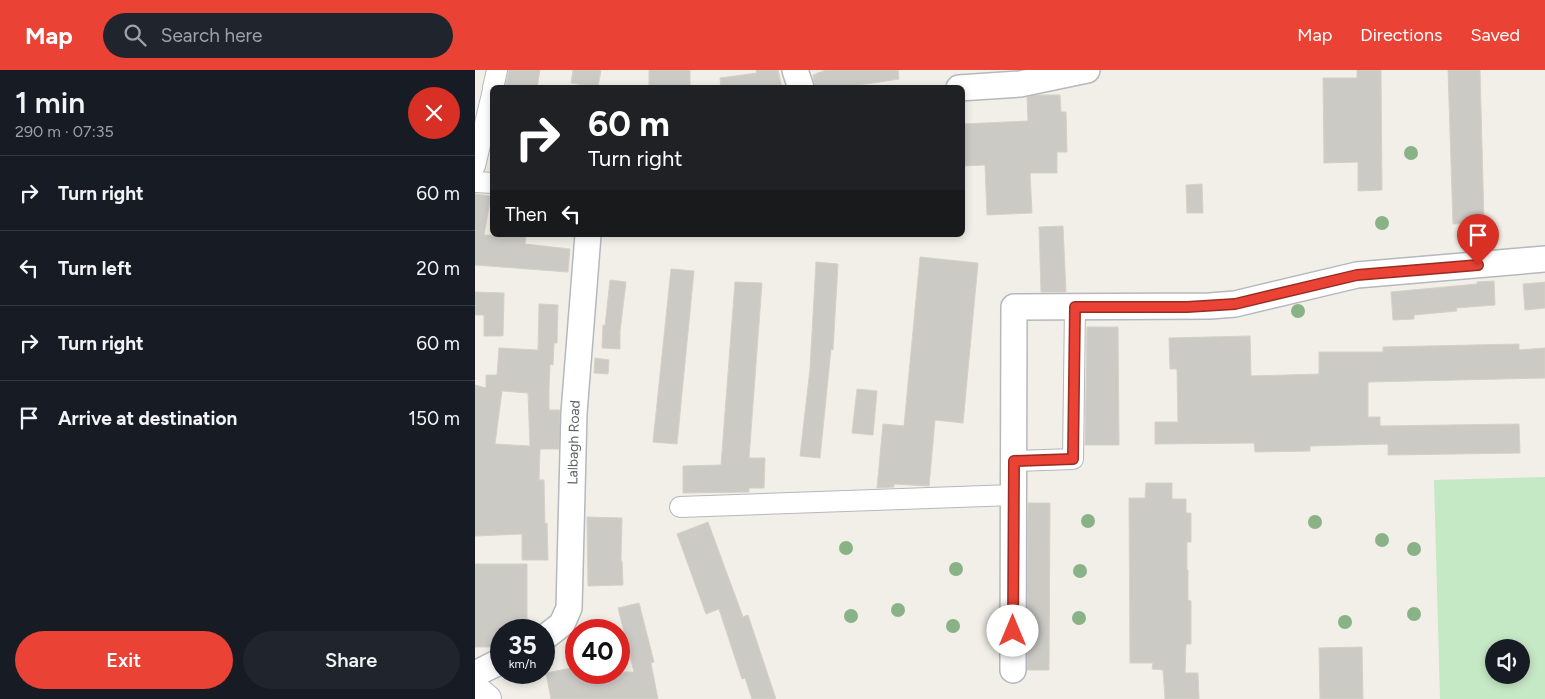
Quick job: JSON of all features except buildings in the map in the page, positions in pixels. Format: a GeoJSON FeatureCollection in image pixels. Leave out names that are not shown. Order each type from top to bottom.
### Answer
{"type":"FeatureCollection","features":[{"type":"Feature","properties":{"kind":"main road"},"geometry":{"type":"LineString","coordinates":[[475,689],[487,699]]}},
{"type":"Feature","properties":{"kind":"street"},"geometry":{"type":"LineString","coordinates":[[494,85],[497,70]]}},
{"type":"Feature","properties":{"kind":"street"},"geometry":{"type":"LineString","coordinates":[[795,70],[800,85]]}},
{"type":"Feature","properties":{"kind":"street"},"geometry":{"type":"LineString","coordinates":[[965,88],[1019,84],[1056,74],[1087,70]]}},
{"type":"Feature","properties":{"kind":"street"},"geometry":{"type":"LineString","coordinates":[[475,166],[490,102]]}},
{"type":"Feature","properties":{"kind":"street"},"geometry":{"type":"LineString","coordinates":[[475,182],[490,183]]}},
{"type":"Feature","properties":{"kind":"street","name":"Lalbagh Road"},"geometry":{"type":"LineString","coordinates":[[555,629],[562,624],[569,608],[575,413],[588,237]]}},
{"type":"Feature","properties":{"kind":"street"},"geometry":{"type":"LineString","coordinates":[[1013,670],[1014,307],[1187,307],[1227,305],[1357,275],[1545,259]]}},
{"type":"Feature","properties":{"kind":"street"},"geometry":{"type":"LineString","coordinates":[[1014,461],[1073,459],[1075,307]]}},
{"type":"Feature","properties":{"kind":"street"},"geometry":{"type":"LineString","coordinates":[[680,507],[1013,494]]}},
{"type":"Feature","properties":{"kind":"street"},"geometry":{"type":"LineString","coordinates":[[475,674],[490,666]]}},
{"type":"Feature","properties":{"kind":"green space"},"geometry":{"type":"Polygon","coordinates":[[[1545,477],[1545,699],[1440,699],[1434,480],[1545,477]]]}},
{"type":"Feature","properties":{"kind":"route"},"geometry":{"type":"LineString","coordinates":[[1013,631],[1014,461],[1073,459],[1075,307],[1187,307],[1235,304],[1357,275],[1478,265]]}}]}
